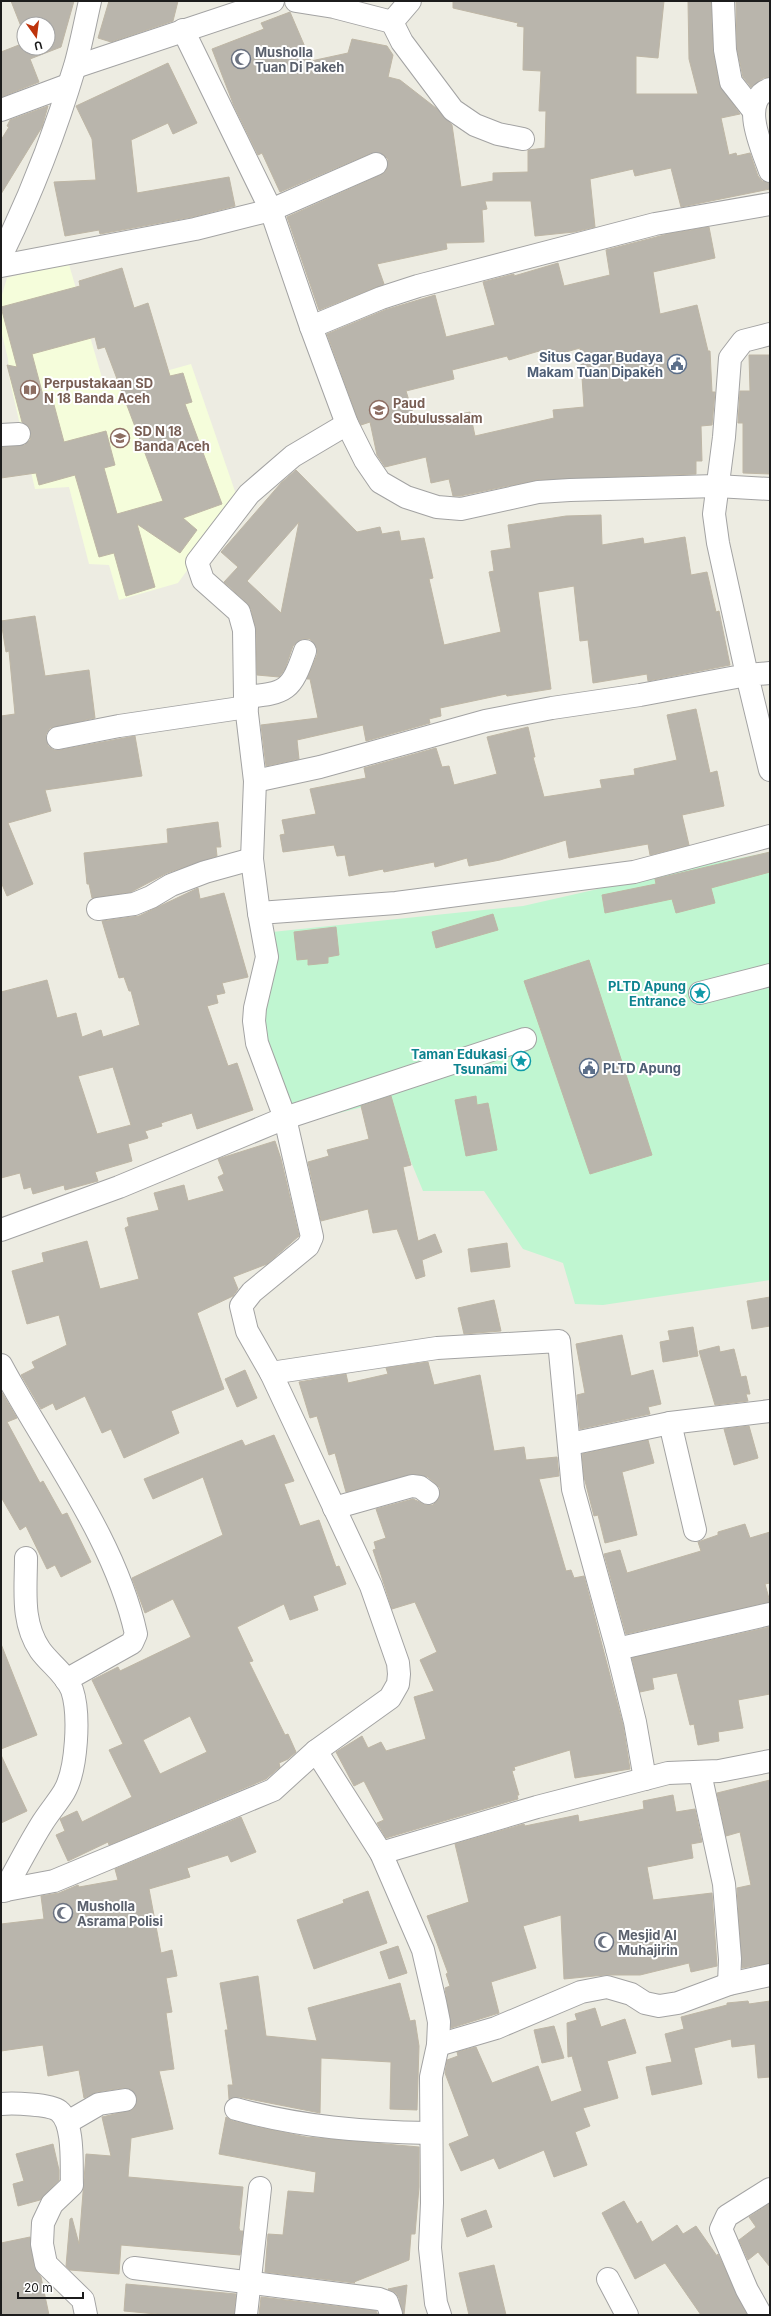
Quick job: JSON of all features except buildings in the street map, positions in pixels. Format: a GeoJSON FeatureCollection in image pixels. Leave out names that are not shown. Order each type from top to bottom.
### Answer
{"type":"FeatureCollection","features":[{"type":"Feature","properties":{"kind":"street"},"geometry":{"type":"LineString","coordinates":[[1,256],[22,213],[72,76],[90,1]]}},
{"type":"Feature","properties":{"kind":"street"},"geometry":{"type":"LineString","coordinates":[[1,110],[72,76],[183,30],[273,1]]}},
{"type":"Feature","properties":{"kind":"street"},"geometry":{"type":"LineString","coordinates":[[296,1],[334,7],[392,22],[402,42],[452,110],[475,125],[498,134],[523,139]]}},
{"type":"Feature","properties":{"kind":"street"},"geometry":{"type":"LineString","coordinates":[[392,22],[410,1]]}},
{"type":"Feature","properties":{"kind":"street"},"geometry":{"type":"LineString","coordinates":[[723,1],[725,50],[731,82],[753,110]]}},
{"type":"Feature","properties":{"kind":"street"},"geometry":{"type":"LineString","coordinates":[[183,30],[271,210],[311,327],[347,424],[365,460],[380,482],[394,492],[437,507],[461,509],[538,492],[717,486],[770,488]]}},
{"type":"Feature","properties":{"kind":"street"},"geometry":{"type":"LineString","coordinates":[[770,89],[760,96],[753,110],[754,121],[770,171]]}},
{"type":"Feature","properties":{"kind":"street"},"geometry":{"type":"LineString","coordinates":[[1,266],[195,228],[271,210],[376,164]]}},
{"type":"Feature","properties":{"kind":"street"},"geometry":{"type":"LineString","coordinates":[[311,327],[381,298],[418,286],[655,224],[770,204]]}},
{"type":"Feature","properties":{"kind":"street"},"geometry":{"type":"LineString","coordinates":[[770,334],[743,341],[730,358],[724,437],[714,514],[718,543],[747,675],[770,770]]}},
{"type":"Feature","properties":{"kind":"street"},"geometry":{"type":"LineString","coordinates":[[3,1891],[54,1881],[273,1790],[316,1751],[390,1698],[398,1684],[400,1674],[398,1663],[370,1586],[271,1373],[246,1331],[241,1306],[252,1292],[308,1246],[312,1237],[285,1118],[257,1043],[254,1022],[254,1008],[267,957],[259,913],[252,859],[255,781],[246,702],[244,630],[239,612],[203,580],[197,562],[249,494],[292,456],[347,424]]}},
{"type":"Feature","properties":{"kind":"street"},"geometry":{"type":"LineString","coordinates":[[58,738],[246,702],[274,694],[287,687],[297,673],[305,652]]}},
{"type":"Feature","properties":{"kind":"street"},"geometry":{"type":"LineString","coordinates":[[255,781],[320,767],[486,721],[552,708],[747,675],[770,673]]}},
{"type":"Feature","properties":{"kind":"street"},"geometry":{"type":"LineString","coordinates":[[259,913],[396,903],[634,872],[770,836]]}},
{"type":"Feature","properties":{"kind":"street"},"geometry":{"type":"LineString","coordinates":[[98,909],[134,904],[150,898],[171,885],[205,872],[252,859]]}},
{"type":"Feature","properties":{"kind":"street"},"geometry":{"type":"LineString","coordinates":[[700,994],[770,975]]}},
{"type":"Feature","properties":{"kind":"street"},"geometry":{"type":"LineString","coordinates":[[1,1230],[119,1187],[285,1118],[525,1039]]}},
{"type":"Feature","properties":{"kind":"street"},"geometry":{"type":"LineString","coordinates":[[271,1373],[437,1348],[559,1341],[570,1444],[573,1489],[617,1649],[635,1722],[645,1779]]}},
{"type":"Feature","properties":{"kind":"street"},"geometry":{"type":"LineString","coordinates":[[1,1365],[99,1536],[131,1612],[136,1634],[132,1643],[66,1680]]}},
{"type":"Feature","properties":{"kind":"street"},"geometry":{"type":"LineString","coordinates":[[570,1444],[670,1423],[770,1411]]}},
{"type":"Feature","properties":{"kind":"street"},"geometry":{"type":"LineString","coordinates":[[670,1423],[695,1530]]}},
{"type":"Feature","properties":{"kind":"street"},"geometry":{"type":"LineString","coordinates":[[334,1508],[412,1486],[420,1487],[428,1493]]}},
{"type":"Feature","properties":{"kind":"street"},"geometry":{"type":"LineString","coordinates":[[3,1891],[44,1821],[65,1791],[74,1761],[76,1709],[72,1690],[66,1680],[40,1650],[29,1630],[26,1615],[26,1558]]}},
{"type":"Feature","properties":{"kind":"street"},"geometry":{"type":"LineString","coordinates":[[617,1649],[770,1614]]}},
{"type":"Feature","properties":{"kind":"street"},"geometry":{"type":"LineString","coordinates":[[316,1751],[381,1853],[423,1950],[439,2022],[438,2045],[431,2077],[430,2133],[432,2203],[430,2248],[436,2303],[440,2315]]}},
{"type":"Feature","properties":{"kind":"street"},"geometry":{"type":"LineString","coordinates":[[381,1853],[529,1809],[645,1779],[682,1771],[700,1773],[770,1761]]}},
{"type":"Feature","properties":{"kind":"street"},"geometry":{"type":"LineString","coordinates":[[700,1773],[724,1884],[730,1959],[729,1984]]}},
{"type":"Feature","properties":{"kind":"street"},"geometry":{"type":"LineString","coordinates":[[438,2045],[496,2028],[581,1992],[607,1988],[631,1994],[645,2004],[659,2006],[678,2003],[729,1984],[770,1975]]}},
{"type":"Feature","properties":{"kind":"street"},"geometry":{"type":"LineString","coordinates":[[68,2122],[99,2104],[125,2100]]}},
{"type":"Feature","properties":{"kind":"street"},"geometry":{"type":"LineString","coordinates":[[1,2104],[59,2110],[68,2122],[72,2185],[52,2204],[43,2223],[42,2244],[46,2264],[83,2300],[86,2315]]}},
{"type":"Feature","properties":{"kind":"street"},"geometry":{"type":"LineString","coordinates":[[236,2109],[270,2119],[308,2126],[377,2132],[430,2133]]}},
{"type":"Feature","properties":{"kind":"street"},"geometry":{"type":"LineString","coordinates":[[246,2315],[251,2281],[260,2188]]}},
{"type":"Feature","properties":{"kind":"street"},"geometry":{"type":"LineString","coordinates":[[761,2315],[746,2290],[721,2229],[727,2216],[770,2189]]}},
{"type":"Feature","properties":{"kind":"street"},"geometry":{"type":"LineString","coordinates":[[134,2268],[251,2281],[379,2299],[387,2302],[391,2314]]}},
{"type":"Feature","properties":{"kind":"street"},"geometry":{"type":"LineString","coordinates":[[608,2279],[627,2315]]}},
{"type":"Feature","properties":{"kind":"shaded area","name":"SD N 18 Banda Aceh"},"geometry":{"type":"Polygon","coordinates":[[[68,261],[105,388],[191,364],[238,500],[178,583],[119,600],[109,565],[89,564],[69,487],[35,489],[10,382],[8,359],[1,330],[1,298],[7,278],[68,261]]]}},
{"type":"Feature","properties":{"kind":"shaded area","name":"Taman Edukasi Tsunami"},"geometry":{"type":"Polygon","coordinates":[[[770,852],[770,1280],[603,1305],[575,1304],[563,1263],[523,1249],[484,1191],[423,1191],[386,1101],[296,1124],[259,1022],[272,932],[523,906],[699,866],[770,852]]]}},
{"type":"Feature","properties":{"kind":"place","name":"Musholla Tuan Di Pakeh"},"geometry":{"type":"Point","coordinates":[241,59]}},
{"type":"Feature","properties":{"kind":"place","name":"Situs Cagar Budaya Makam Tuan Dipakeh"},"geometry":{"type":"Point","coordinates":[677,364]}},
{"type":"Feature","properties":{"kind":"place","name":"Perpustakaan SD N 18 Banda Aceh"},"geometry":{"type":"Point","coordinates":[30,390]}},
{"type":"Feature","properties":{"kind":"place","name":"Paud Subulussalam"},"geometry":{"type":"Point","coordinates":[379,410]}},
{"type":"Feature","properties":{"kind":"place","name":"SD N 18 Banda Aceh"},"geometry":{"type":"Point","coordinates":[120,438]}},
{"type":"Feature","properties":{"kind":"place","name":"PLTD Apung Entrance"},"geometry":{"type":"Point","coordinates":[700,993]}},
{"type":"Feature","properties":{"kind":"place","name":"Taman Edukasi Tsunami"},"geometry":{"type":"Point","coordinates":[521,1061]}},
{"type":"Feature","properties":{"kind":"place","name":"PLTD Apung"},"geometry":{"type":"Point","coordinates":[589,1068]}},
{"type":"Feature","properties":{"kind":"place","name":"Musholla Asrama Polisi"},"geometry":{"type":"Point","coordinates":[63,1913]}},
{"type":"Feature","properties":{"kind":"place","name":"Mesjid Al Muhajirin"},"geometry":{"type":"Point","coordinates":[604,1942]}}]}
